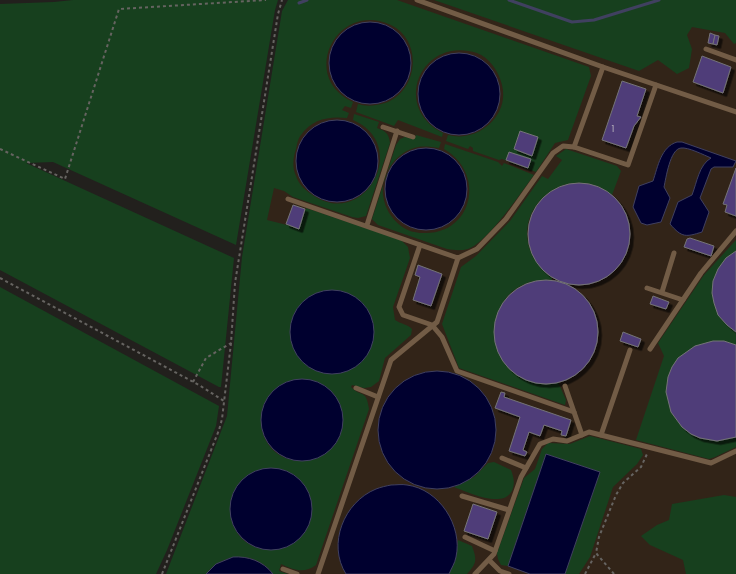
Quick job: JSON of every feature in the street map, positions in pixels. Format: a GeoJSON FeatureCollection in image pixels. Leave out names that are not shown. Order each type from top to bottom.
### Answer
{"type":"FeatureCollection","features":[{"type":"Feature","properties":{"kind":"lane"},"geometry":{"type":"LineString","coordinates":[[417,0],[603,67],[736,112]]}},
{"type":"Feature","properties":{"kind":"lane"},"geometry":{"type":"LineString","coordinates":[[706,49],[736,60]]}},
{"type":"Feature","properties":{"kind":"lane"},"geometry":{"type":"LineString","coordinates":[[574,146],[603,67]]}},
{"type":"Feature","properties":{"kind":"lane"},"geometry":{"type":"LineString","coordinates":[[288,199],[367,225],[458,258],[477,249],[506,219],[554,153],[563,146],[574,146],[628,165],[656,85]]}},
{"type":"Feature","properties":{"kind":"lane"},"geometry":{"type":"LineString","coordinates":[[383,126],[413,137]]}},
{"type":"Feature","properties":{"kind":"lane"},"geometry":{"type":"LineString","coordinates":[[367,225],[397,131]]}},
{"type":"Feature","properties":{"kind":"lane"},"geometry":{"type":"LineString","coordinates":[[650,349],[701,273],[736,231]]}},
{"type":"Feature","properties":{"kind":"lane"},"geometry":{"type":"LineString","coordinates":[[420,245],[399,307],[403,315],[432,325],[442,337],[457,371],[574,412]]}},
{"type":"Feature","properties":{"kind":"lane"},"geometry":{"type":"LineString","coordinates":[[662,292],[674,253]]}},
{"type":"Feature","properties":{"kind":"lane"},"geometry":{"type":"LineString","coordinates":[[318,574],[391,360],[437,322],[458,258]]}},
{"type":"Feature","properties":{"kind":"lane"},"geometry":{"type":"LineString","coordinates":[[647,288],[683,300]]}},
{"type":"Feature","properties":{"kind":"lane"},"geometry":{"type":"LineString","coordinates":[[601,435],[630,350]]}},
{"type":"Feature","properties":{"kind":"lane"},"geometry":{"type":"LineString","coordinates":[[565,386],[582,435]]}},
{"type":"Feature","properties":{"kind":"lane"},"geometry":{"type":"LineString","coordinates":[[356,388],[378,397]]}},
{"type":"Feature","properties":{"kind":"lane"},"geometry":{"type":"LineString","coordinates":[[475,574],[489,560],[495,551],[521,477],[540,444],[553,439],[568,441],[589,432],[711,464],[736,451]]}},
{"type":"Feature","properties":{"kind":"lane"},"geometry":{"type":"LineString","coordinates":[[502,458],[526,468]]}},
{"type":"Feature","properties":{"kind":"lane"},"geometry":{"type":"LineString","coordinates":[[462,496],[509,510]]}},
{"type":"Feature","properties":{"kind":"lane"},"geometry":{"type":"LineString","coordinates":[[465,537],[495,551]]}},
{"type":"Feature","properties":{"kind":"lane"},"geometry":{"type":"LineString","coordinates":[[489,560],[500,571],[509,574]]}},
{"type":"Feature","properties":{"kind":"lane"},"geometry":{"type":"LineString","coordinates":[[283,569],[297,574]]}},
{"type":"Feature","properties":{"kind":"path"},"geometry":{"type":"LineString","coordinates":[[0,149],[65,179],[120,9],[266,0]]}},
{"type":"Feature","properties":{"kind":"path"},"geometry":{"type":"LineString","coordinates":[[162,574],[219,430],[231,343],[235,283],[277,20],[282,0]]}},
{"type":"Feature","properties":{"kind":"path"},"geometry":{"type":"LineString","coordinates":[[0,278],[193,382],[224,401]]}},
{"type":"Feature","properties":{"kind":"path"},"geometry":{"type":"LineString","coordinates":[[193,382],[206,358],[231,343]]}},
{"type":"Feature","properties":{"kind":"path"},"geometry":{"type":"LineString","coordinates":[[585,574],[596,553],[599,537],[616,495],[623,483],[641,467],[650,448]]}},
{"type":"Feature","properties":{"kind":"path"},"geometry":{"type":"LineString","coordinates":[[596,553],[614,574]]}},
{"type":"Feature","properties":{"kind":"shaded area"},"geometry":{"type":"Polygon","coordinates":[[[321,0],[736,0],[736,574],[174,574],[248,396],[257,260],[303,7],[321,0]]]}},
{"type":"Feature","properties":{"kind":"shaded area"},"geometry":{"type":"Polygon","coordinates":[[[370,22],[386,25],[399,34],[408,47],[411,63],[408,79],[399,92],[386,101],[370,104],[354,101],[341,92],[332,79],[329,63],[332,47],[341,34],[354,25],[370,22]]]}},
{"type":"Feature","properties":{"kind":"shaded area"},"geometry":{"type":"Polygon","coordinates":[[[451,53],[467,53],[482,60],[493,71],[500,86],[500,102],[497,110],[488,123],[475,132],[467,135],[451,135],[436,128],[425,117],[418,102],[418,86],[425,71],[436,60],[451,53]]]}},
{"type":"Feature","properties":{"kind":"shaded area"},"geometry":{"type":"Polygon","coordinates":[[[337,120],[353,123],[366,132],[375,145],[378,161],[375,177],[366,190],[353,199],[337,202],[321,199],[308,190],[299,177],[296,161],[299,145],[308,132],[321,123],[337,120]]]}},
{"type":"Feature","properties":{"kind":"shaded area"},"geometry":{"type":"Polygon","coordinates":[[[677,142],[682,142],[736,161],[733,167],[714,167],[711,169],[700,198],[709,212],[702,232],[692,235],[681,234],[670,224],[678,202],[692,195],[701,169],[711,158],[684,148],[677,150],[674,153],[669,164],[664,187],[670,198],[661,222],[647,225],[641,223],[633,207],[639,186],[653,181],[661,158],[667,148],[677,142]]]}},
{"type":"Feature","properties":{"kind":"shaded area"},"geometry":{"type":"Polygon","coordinates":[[[426,148],[442,151],[455,160],[464,173],[467,189],[464,205],[455,218],[442,227],[426,230],[410,227],[397,218],[388,205],[385,189],[388,173],[397,160],[410,151],[426,148]]]}},
{"type":"Feature","properties":{"kind":"shaded area"},"geometry":{"type":"Polygon","coordinates":[[[324,290],[340,290],[356,297],[367,308],[374,324],[374,340],[371,348],[362,362],[356,367],[340,374],[324,374],[308,367],[297,356],[290,340],[290,324],[297,308],[308,297],[324,290]]]}},
{"type":"Feature","properties":{"kind":"shaded area"},"geometry":{"type":"Polygon","coordinates":[[[437,371],[460,375],[479,388],[492,407],[496,430],[492,453],[479,472],[460,485],[437,489],[414,485],[395,472],[382,453],[378,430],[382,407],[395,388],[414,375],[437,371]]]}},
{"type":"Feature","properties":{"kind":"shaded area"},"geometry":{"type":"Polygon","coordinates":[[[302,379],[318,382],[331,391],[340,404],[343,420],[340,436],[331,449],[318,458],[302,461],[286,458],[273,449],[264,436],[261,420],[264,404],[273,391],[286,382],[302,379]]]}},
{"type":"Feature","properties":{"kind":"shaded area"},"geometry":{"type":"Polygon","coordinates":[[[546,454],[600,472],[565,574],[530,574],[508,566],[546,454]]]}},
{"type":"Feature","properties":{"kind":"shaded area"},"geometry":{"type":"Polygon","coordinates":[[[271,468],[287,471],[300,480],[309,493],[312,509],[309,525],[300,538],[287,547],[271,550],[255,547],[242,538],[233,525],[230,509],[233,493],[242,480],[255,471],[271,468]]]}},
{"type":"Feature","properties":{"kind":"shaded area"},"geometry":{"type":"Polygon","coordinates":[[[391,485],[405,485],[419,488],[438,501],[446,511],[456,533],[457,545],[454,564],[449,574],[346,574],[338,550],[342,525],[347,514],[365,495],[376,489],[391,485]]]}},
{"type":"Feature","properties":{"kind":"shaded area"},"geometry":{"type":"Polygon","coordinates":[[[233,557],[244,557],[255,560],[269,569],[273,574],[206,574],[216,564],[233,557]]]}},
{"type":"Feature","properties":{"kind":"green space"},"geometry":{"type":"Polygon","coordinates":[[[73,0],[278,0],[275,10],[236,245],[53,162],[26,163],[234,258],[221,387],[0,270],[0,4],[73,0]]]}},
{"type":"Feature","properties":{"kind":"green space"},"geometry":{"type":"Polygon","coordinates":[[[288,0],[397,0],[589,67],[591,76],[568,140],[555,143],[536,172],[502,159],[499,160],[473,151],[473,148],[470,146],[468,149],[446,141],[448,135],[470,135],[480,131],[489,125],[496,117],[501,107],[503,96],[501,80],[490,62],[482,55],[458,50],[441,54],[428,64],[420,76],[416,92],[418,107],[427,121],[443,133],[442,137],[398,120],[394,126],[356,112],[358,104],[367,106],[376,105],[390,101],[400,93],[408,83],[412,70],[413,57],[409,45],[402,33],[391,25],[372,20],[355,23],[341,32],[331,45],[327,60],[328,76],[337,90],[353,102],[351,108],[345,106],[342,110],[349,113],[347,118],[327,118],[310,125],[305,130],[300,136],[298,142],[293,166],[297,179],[301,185],[314,196],[333,203],[350,202],[364,193],[374,180],[380,164],[379,147],[370,132],[353,120],[354,114],[379,122],[377,128],[386,133],[389,137],[390,143],[366,216],[358,218],[352,217],[293,197],[284,191],[274,188],[267,220],[299,228],[306,208],[401,240],[408,247],[410,258],[393,307],[395,320],[412,329],[411,335],[385,358],[379,381],[371,387],[364,388],[352,385],[351,387],[365,396],[369,409],[316,565],[312,568],[299,570],[281,564],[279,571],[288,574],[273,574],[266,566],[258,561],[240,557],[221,561],[206,574],[166,574],[227,416],[242,257],[282,11],[288,0]],[[304,379],[285,383],[272,393],[264,405],[261,420],[263,435],[271,447],[282,457],[299,461],[312,459],[329,450],[338,439],[342,425],[340,406],[330,390],[315,382],[304,379]],[[270,468],[252,473],[240,483],[233,496],[230,510],[233,524],[240,537],[252,545],[268,549],[286,546],[299,537],[308,525],[311,510],[308,495],[301,481],[288,472],[270,468]]]}},
{"type":"Feature","properties":{"kind":"green space"},"geometry":{"type":"Polygon","coordinates":[[[434,0],[736,0],[736,43],[734,44],[725,33],[692,27],[687,35],[692,49],[689,68],[677,74],[658,60],[639,71],[434,0]]]}},
{"type":"Feature","properties":{"kind":"green space"},"geometry":{"type":"Polygon","coordinates":[[[416,135],[441,142],[439,148],[418,147],[410,149],[397,158],[387,172],[396,145],[400,139],[405,137],[414,139],[416,135]]]}},
{"type":"Feature","properties":{"kind":"green space"},"geometry":{"type":"Polygon","coordinates":[[[445,144],[498,162],[502,166],[504,163],[534,175],[504,216],[485,237],[476,245],[468,249],[460,250],[447,249],[378,225],[372,219],[384,182],[384,200],[391,216],[397,223],[406,229],[423,233],[440,231],[453,224],[463,214],[468,201],[469,187],[466,173],[457,160],[444,149],[445,144]]]}},
{"type":"Feature","properties":{"kind":"green space"},"geometry":{"type":"Polygon","coordinates":[[[566,149],[617,166],[621,171],[612,195],[594,185],[575,183],[558,187],[544,197],[533,210],[528,227],[528,245],[537,263],[552,278],[552,280],[526,283],[508,296],[498,314],[495,334],[500,354],[512,371],[531,381],[558,382],[566,400],[565,405],[459,368],[442,324],[461,267],[476,256],[510,221],[542,176],[548,179],[562,160],[556,156],[566,149]]]}},
{"type":"Feature","properties":{"kind":"green space"},"geometry":{"type":"Polygon","coordinates":[[[736,240],[736,447],[709,459],[636,440],[664,356],[658,343],[704,275],[736,240]]]}},
{"type":"Feature","properties":{"kind":"green space"},"geometry":{"type":"Polygon","coordinates":[[[0,287],[219,406],[216,426],[156,574],[0,574],[0,287]]]}},
{"type":"Feature","properties":{"kind":"green space"},"geometry":{"type":"Polygon","coordinates":[[[590,436],[641,449],[643,455],[637,464],[613,487],[590,557],[579,574],[565,574],[600,472],[546,454],[508,566],[501,565],[497,553],[524,478],[535,469],[542,449],[548,443],[570,444],[590,436]]]}},
{"type":"Feature","properties":{"kind":"green space"},"geometry":{"type":"Polygon","coordinates":[[[494,462],[511,470],[514,483],[509,495],[503,498],[486,498],[454,487],[474,477],[488,463],[494,462]]]}},
{"type":"Feature","properties":{"kind":"green space"},"geometry":{"type":"Polygon","coordinates":[[[724,495],[736,497],[736,574],[686,574],[683,560],[650,545],[641,536],[657,525],[669,520],[672,504],[724,495]]]}},
{"type":"Feature","properties":{"kind":"green space"},"geometry":{"type":"Polygon","coordinates":[[[458,540],[472,546],[475,561],[473,567],[467,574],[449,574],[456,557],[458,540]]]}},
{"type":"Feature","properties":{"kind":"building"},"geometry":{"type":"Polygon","coordinates":[[[710,33],[715,35],[713,44],[708,43],[710,33]]]}},
{"type":"Feature","properties":{"kind":"building"},"geometry":{"type":"Polygon","coordinates":[[[715,35],[719,36],[717,45],[713,44],[715,35]]]}},
{"type":"Feature","properties":{"kind":"building"},"geometry":{"type":"Polygon","coordinates":[[[702,56],[731,67],[723,93],[693,82],[702,56]]]}},
{"type":"Feature","properties":{"kind":"building"},"geometry":{"type":"Polygon","coordinates":[[[622,81],[646,89],[637,116],[641,117],[634,126],[626,148],[602,140],[622,81]]]}},
{"type":"Feature","properties":{"kind":"building"},"geometry":{"type":"Polygon","coordinates":[[[520,131],[538,137],[532,156],[514,149],[520,131]]]}},
{"type":"Feature","properties":{"kind":"building"},"geometry":{"type":"Polygon","coordinates":[[[509,152],[531,159],[528,168],[506,160],[509,152]]]}},
{"type":"Feature","properties":{"kind":"building"},"geometry":{"type":"Polygon","coordinates":[[[736,168],[736,216],[725,212],[727,205],[723,204],[736,168]]]}},
{"type":"Feature","properties":{"kind":"building"},"geometry":{"type":"Polygon","coordinates":[[[579,183],[599,187],[607,191],[615,198],[622,206],[626,214],[630,234],[626,254],[622,262],[615,270],[607,277],[599,281],[579,285],[559,281],[551,277],[543,270],[536,262],[532,254],[528,234],[532,214],[536,206],[543,198],[551,191],[559,187],[579,183]]]}},
{"type":"Feature","properties":{"kind":"building"},"geometry":{"type":"Polygon","coordinates":[[[293,205],[305,209],[299,229],[286,224],[293,205]]]}},
{"type":"Feature","properties":{"kind":"building"},"geometry":{"type":"Polygon","coordinates":[[[690,238],[714,246],[711,256],[684,247],[687,239],[690,238]]]}},
{"type":"Feature","properties":{"kind":"building"},"geometry":{"type":"Polygon","coordinates":[[[736,251],[736,332],[718,315],[712,293],[713,281],[718,269],[726,258],[736,251]]]}},
{"type":"Feature","properties":{"kind":"building"},"geometry":{"type":"Polygon","coordinates":[[[418,265],[442,274],[431,306],[413,300],[420,277],[415,275],[418,265]]]}},
{"type":"Feature","properties":{"kind":"building"},"geometry":{"type":"Polygon","coordinates":[[[546,280],[566,284],[575,289],[589,303],[594,312],[598,332],[594,352],[589,361],[575,375],[566,380],[546,384],[526,380],[517,375],[503,361],[498,352],[494,332],[498,312],[503,303],[517,289],[526,284],[546,280]]]}},
{"type":"Feature","properties":{"kind":"building"},"geometry":{"type":"Polygon","coordinates":[[[653,296],[669,302],[666,309],[650,304],[653,296]]]}},
{"type":"Feature","properties":{"kind":"building"},"geometry":{"type":"Polygon","coordinates":[[[623,332],[641,339],[638,347],[620,341],[623,332]]]}},
{"type":"Feature","properties":{"kind":"building"},"geometry":{"type":"Polygon","coordinates":[[[713,341],[724,341],[736,345],[736,437],[717,441],[700,438],[691,434],[682,427],[671,412],[666,392],[668,377],[678,358],[695,346],[713,341]]]}},
{"type":"Feature","properties":{"kind":"building"},"geometry":{"type":"Polygon","coordinates":[[[501,392],[505,393],[504,397],[571,420],[566,436],[561,435],[562,431],[544,425],[540,436],[529,432],[523,450],[527,452],[525,456],[509,451],[520,417],[495,408],[501,392]]]}},
{"type":"Feature","properties":{"kind":"building"},"geometry":{"type":"Polygon","coordinates":[[[473,504],[497,512],[488,539],[464,531],[473,504]]]}},
{"type":"Feature","properties":{"kind":"waterway"},"geometry":{"type":"LineString","coordinates":[[299,3],[307,0]]}},
{"type":"Feature","properties":{"kind":"waterway"},"geometry":{"type":"LineString","coordinates":[[509,0],[572,22],[594,20],[659,0]]}}]}
